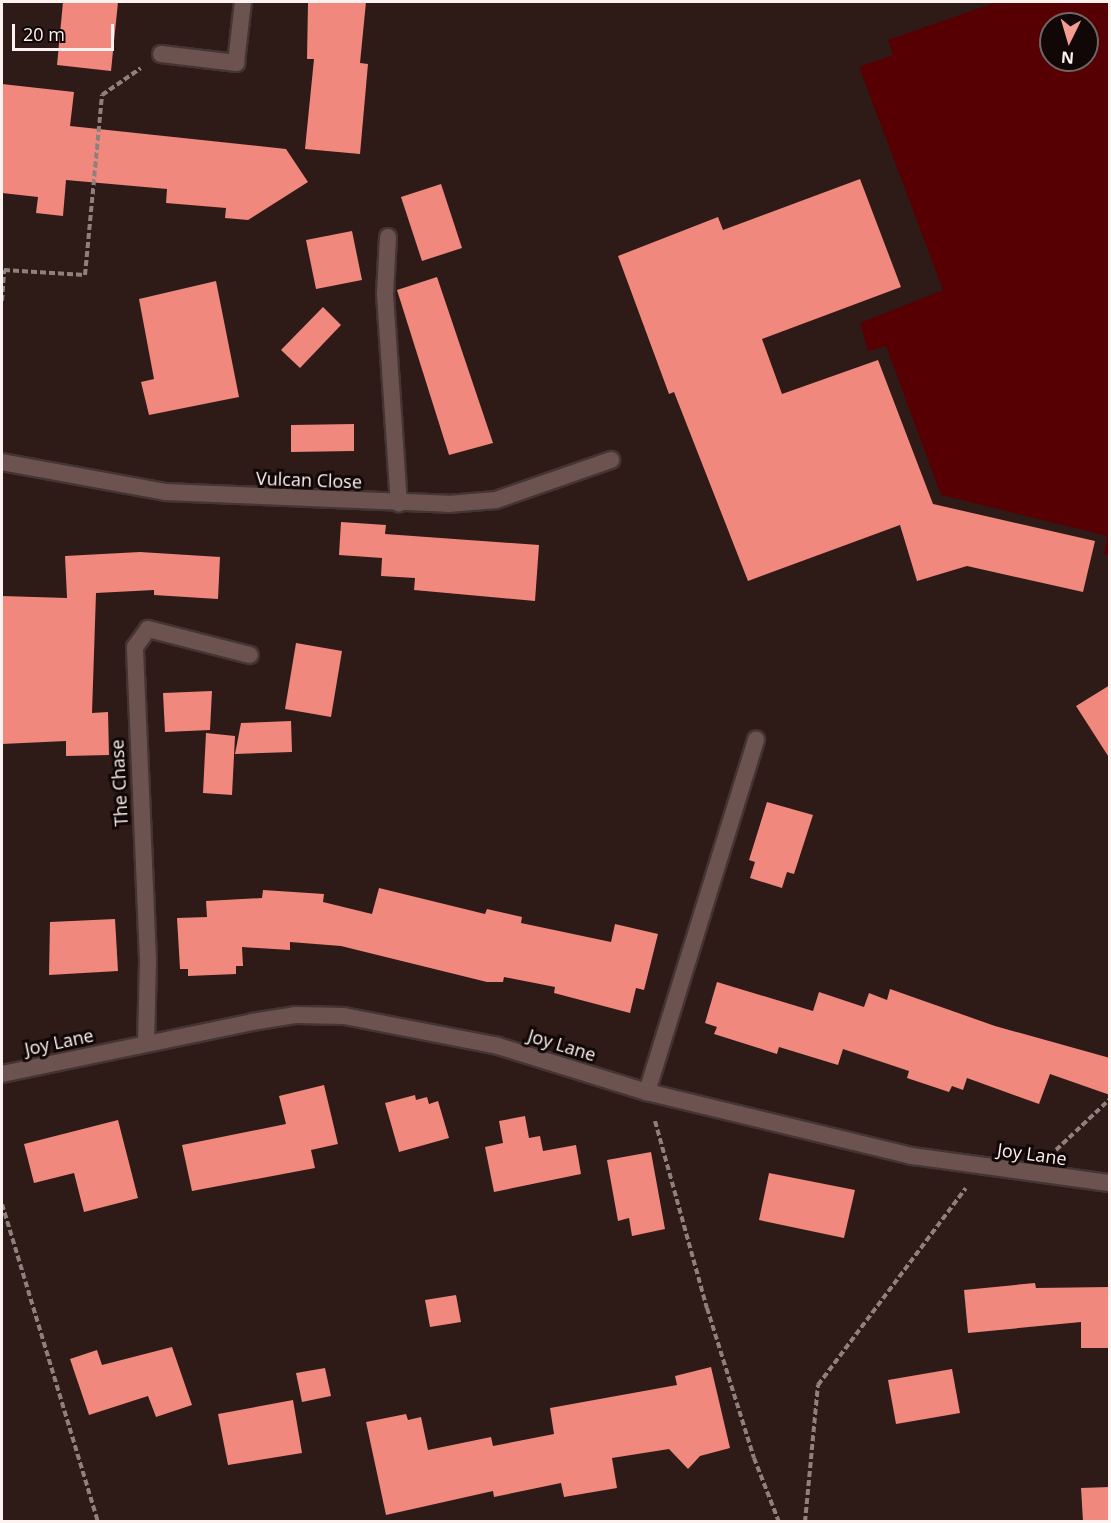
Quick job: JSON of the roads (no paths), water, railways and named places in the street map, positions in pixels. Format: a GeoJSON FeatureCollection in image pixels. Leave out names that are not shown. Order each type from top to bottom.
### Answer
{"type":"FeatureCollection","features":[{"type":"Feature","properties":{"kind":"street"},"geometry":{"type":"LineString","coordinates":[[161,54],[236,63],[243,2]]}},
{"type":"Feature","properties":{"kind":"street"},"geometry":{"type":"LineString","coordinates":[[388,237],[385,294],[399,504]]}},
{"type":"Feature","properties":{"kind":"street","name":"Vulcan Close"},"geometry":{"type":"LineString","coordinates":[[2,462],[165,492],[399,504],[496,500],[611,460]]}},
{"type":"Feature","properties":{"kind":"street","name":"The Chase"},"geometry":{"type":"LineString","coordinates":[[146,1043],[148,960],[135,647],[148,629],[250,655]]}},
{"type":"Feature","properties":{"kind":"street"},"geometry":{"type":"LineString","coordinates":[[647,1092],[756,739]]}},
{"type":"Feature","properties":{"kind":"street","name":"Joy Lane"},"geometry":{"type":"LineString","coordinates":[[2,1074],[146,1043],[296,1016],[344,1016],[498,1046],[647,1092],[912,1156],[1110,1183]]}}]}
